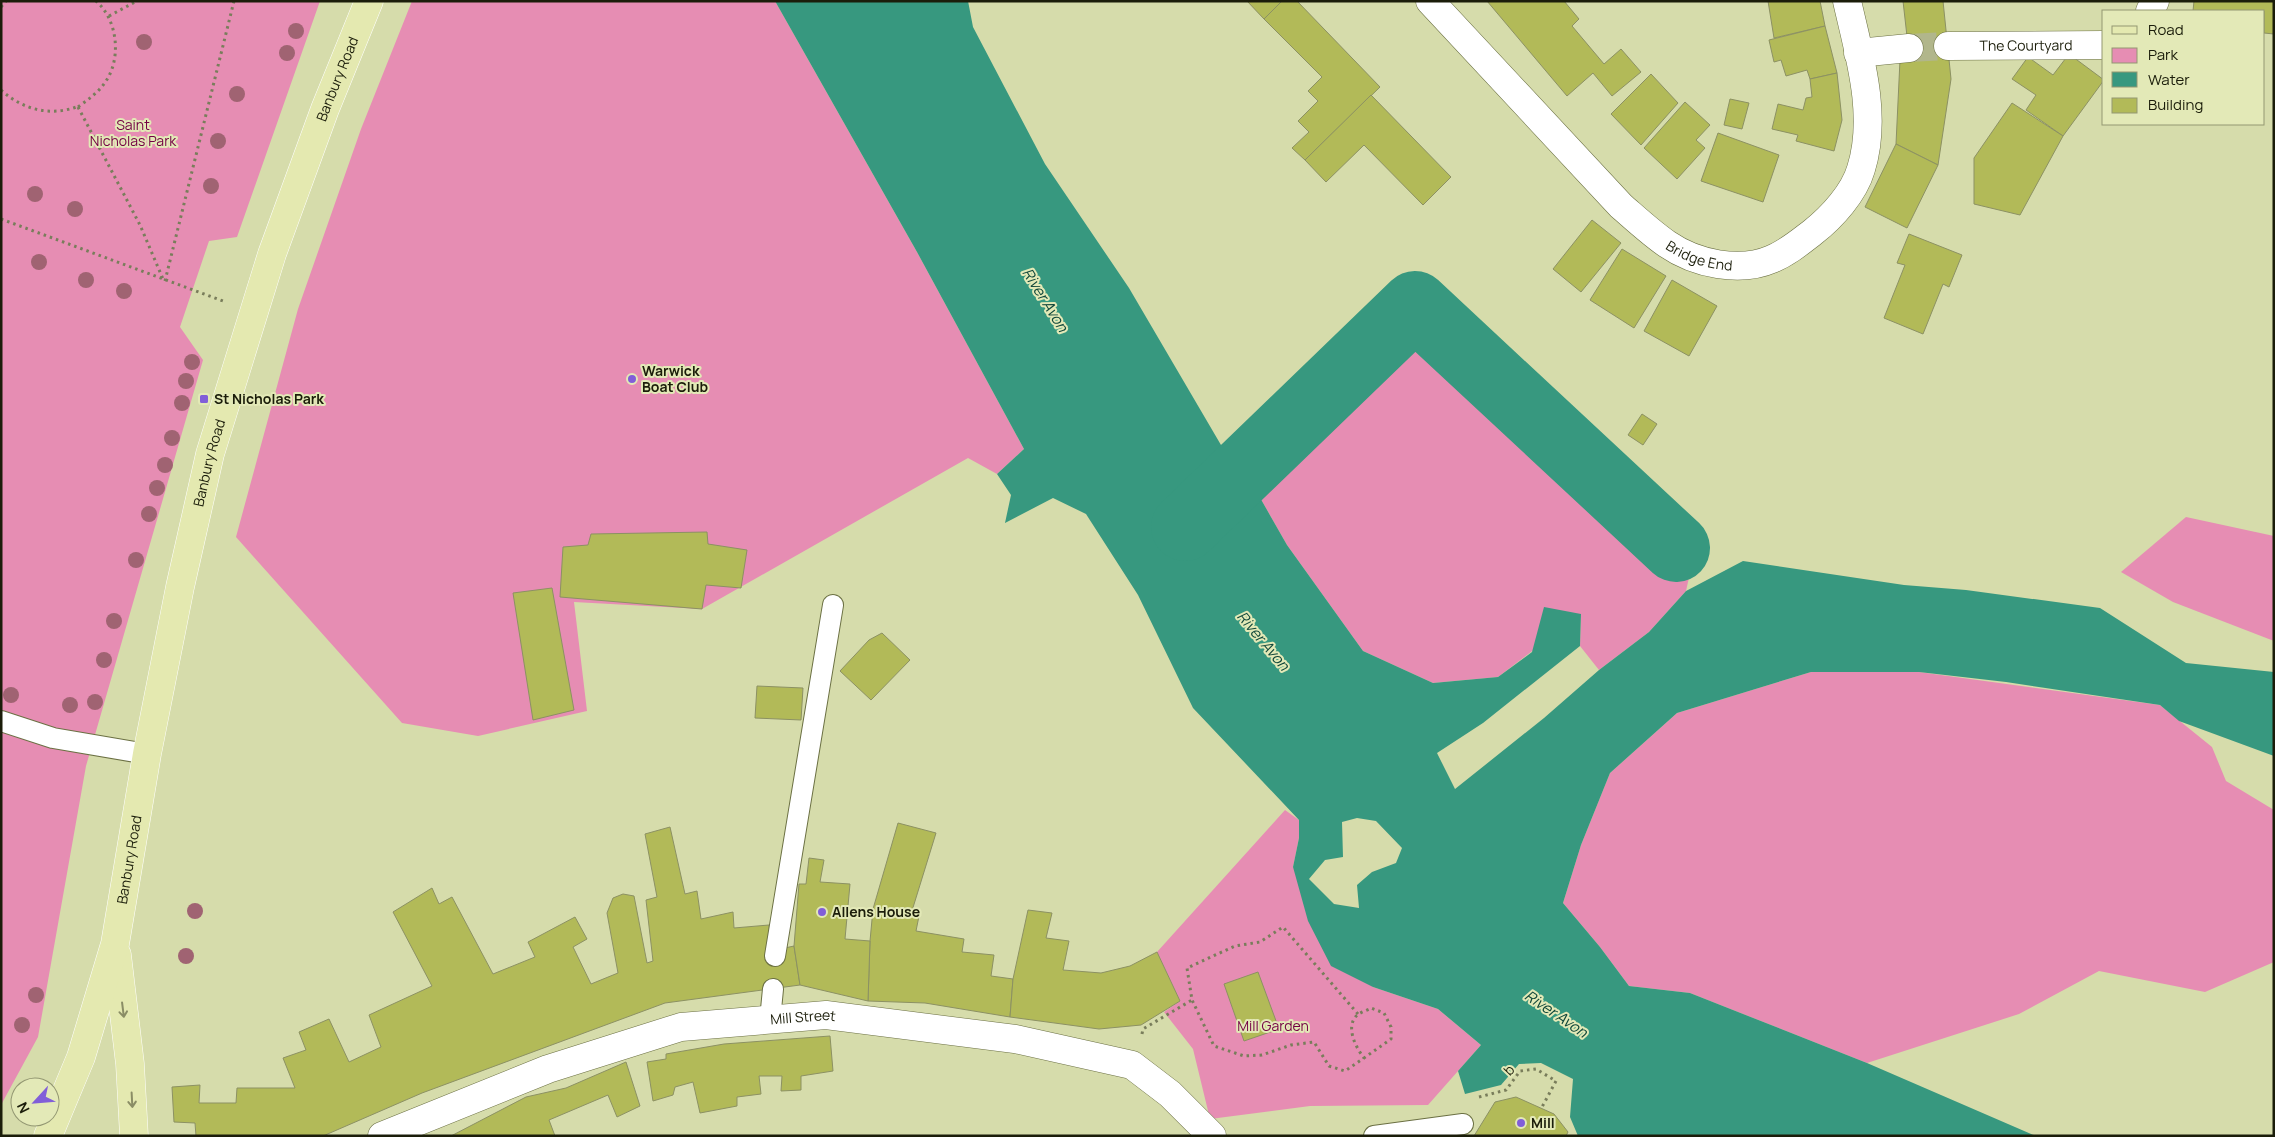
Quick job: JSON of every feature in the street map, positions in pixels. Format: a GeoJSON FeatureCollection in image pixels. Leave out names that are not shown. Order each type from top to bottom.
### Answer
{"type":"FeatureCollection","features":[{"type":"Feature","properties":{"kind":"main road","name":"Banbury Road"},"geometry":{"type":"LineString","coordinates":[[48,1136],[81,1057],[115,944],[148,754],[180,587],[210,454],[282,227],[369,1]]}},
{"type":"Feature","properties":{"kind":"main road","name":"Banbury Road"},"geometry":{"type":"LineString","coordinates":[[115,944],[130,1064],[134,1136]]}},
{"type":"Feature","properties":{"kind":"street","name":"Bridge End"},"geometry":{"type":"LineString","coordinates":[[1430,1],[1621,206],[1669,245],[1696,259],[1720,265],[1759,263],[1772,259],[1795,246],[1817,229],[1850,190],[1861,170],[1866,140],[1867,110],[1858,52],[1847,1]]}},
{"type":"Feature","properties":{"kind":"street","name":"The Courtyard"},"geometry":{"type":"LineString","coordinates":[[1948,46],[2102,45]]}},
{"type":"Feature","properties":{"kind":"street"},"geometry":{"type":"LineString","coordinates":[[1858,52],[1909,48]]}},
{"type":"Feature","properties":{"kind":"street","name":"Mill Street"},"geometry":{"type":"LineString","coordinates":[[382,1136],[548,1069],[681,1027],[826,1015],[1006,1037],[1132,1066],[1170,1094],[1212,1136]]}},
{"type":"Feature","properties":{"kind":"lane"},"geometry":{"type":"LineString","coordinates":[[775,956],[833,605]]}},
{"type":"Feature","properties":{"kind":"lane"},"geometry":{"type":"LineString","coordinates":[[1,721],[53,738],[148,754]]}},
{"type":"Feature","properties":{"kind":"lane"},"geometry":{"type":"LineString","coordinates":[[770,1020],[773,989]]}},
{"type":"Feature","properties":{"kind":"lane"},"geometry":{"type":"LineString","coordinates":[[1374,1136],[1463,1124]]}},
{"type":"Feature","properties":{"kind":"path"},"geometry":{"type":"LineString","coordinates":[[1,7],[6,1]]}},
{"type":"Feature","properties":{"kind":"path"},"geometry":{"type":"LineString","coordinates":[[1,90],[12,99],[33,110],[56,112],[80,106],[95,95],[108,79],[114,61],[115,46],[108,16],[96,1]]}},
{"type":"Feature","properties":{"kind":"path"},"geometry":{"type":"LineString","coordinates":[[108,16],[137,1]]}},
{"type":"Feature","properties":{"kind":"path"},"geometry":{"type":"LineString","coordinates":[[164,280],[234,1]]}},
{"type":"Feature","properties":{"kind":"path"},"geometry":{"type":"LineString","coordinates":[[80,106],[140,225],[164,280]]}},
{"type":"Feature","properties":{"kind":"path"},"geometry":{"type":"LineString","coordinates":[[1,219],[254,313]]}},
{"type":"Feature","properties":{"kind":"path"},"geometry":{"type":"LineString","coordinates":[[1358,1014],[1283,926],[1260,942],[1235,946],[1187,968],[1192,1000],[1214,1046],[1244,1056],[1262,1055],[1291,1045],[1314,1042],[1330,1066],[1344,1071],[1364,1058],[1391,1039],[1391,1027],[1384,1013],[1372,1008],[1358,1014],[1354,1019],[1352,1027],[1356,1047],[1364,1058]]}},
{"type":"Feature","properties":{"kind":"path"},"geometry":{"type":"LineString","coordinates":[[1168,1016],[1192,1000]]}},
{"type":"Feature","properties":{"kind":"path","name":"b"},"geometry":{"type":"LineString","coordinates":[[1463,1124],[1478,1098],[1506,1090],[1520,1071],[1536,1069],[1556,1081],[1542,1107]]}},
{"type":"Feature","properties":{"kind":"green space","name":"Saint Nicholas Park"},"geometry":{"type":"Polygon","coordinates":[[[1,1],[320,1],[237,237],[209,241],[180,327],[203,360],[86,766],[38,1037],[16,1077],[10,1077],[10,1088],[1,1105],[1,1]]]}},
{"type":"Feature","properties":{"kind":"green space","name":"Warwick Boat Club"},"geometry":{"type":"Polygon","coordinates":[[[412,1],[775,1],[917,252],[1024,449],[997,474],[968,458],[702,609],[574,602],[587,711],[478,736],[402,723],[236,537],[298,309],[361,129],[412,1]]]}},
{"type":"Feature","properties":{"kind":"green space"},"geometry":{"type":"Polygon","coordinates":[[[1404,274],[1696,546],[1686,591],[1649,632],[1599,670],[1580,646],[1581,614],[1498,677],[1433,683],[1363,651],[1287,545],[1234,452],[1249,449],[1317,357],[1404,274]]]}},
{"type":"Feature","properties":{"kind":"green space"},"geometry":{"type":"Polygon","coordinates":[[[2186,517],[2274,536],[2274,641],[2173,602],[2121,572],[2186,517]]]}},
{"type":"Feature","properties":{"kind":"green space"},"geometry":{"type":"Polygon","coordinates":[[[1811,672],[1919,672],[2160,705],[2212,747],[2226,781],[2274,810],[2274,962],[2205,992],[2099,971],[2019,1014],[1867,1063],[1690,993],[1629,986],[1600,947],[1563,903],[1581,845],[1610,773],[1677,713],[1811,672]]]}},
{"type":"Feature","properties":{"kind":"green space","name":"Mill Garden"},"geometry":{"type":"Polygon","coordinates":[[[1285,810],[1299,820],[1299,838],[1293,867],[1373,987],[1438,1009],[1481,1045],[1428,1105],[1310,1106],[1210,1119],[1193,1049],[1164,1012],[1180,1001],[1157,952],[1285,810]]]}},
{"type":"Feature","properties":{"kind":"water","name":"River Avon"},"geometry":{"type":"Polygon","coordinates":[[[775,1],[968,1],[973,27],[1045,164],[1129,288],[1221,445],[1234,452],[1287,545],[1363,651],[1433,683],[1498,677],[1532,652],[1544,607],[1581,614],[1580,646],[1483,723],[1437,753],[1455,789],[1544,718],[1599,670],[1649,632],[1686,591],[1743,561],[1904,585],[1966,590],[2100,608],[2186,663],[2274,672],[2274,756],[2179,721],[2160,705],[2006,682],[1919,672],[1811,672],[1677,713],[1610,773],[1581,845],[1563,903],[1600,947],[1629,986],[1690,993],[1867,1063],[2036,1136],[1578,1136],[1570,1117],[1573,1079],[1541,1063],[1519,1064],[1501,1085],[1465,1094],[1458,1071],[1481,1045],[1438,1009],[1373,987],[1331,966],[1308,921],[1293,867],[1299,838],[1299,820],[1193,708],[1138,595],[1086,514],[1053,498],[1005,523],[1011,495],[997,474],[1024,449],[917,252],[775,1]],[[1357,818],[1342,822],[1343,857],[1325,860],[1309,879],[1334,904],[1359,908],[1357,885],[1372,872],[1396,863],[1402,848],[1376,821],[1357,818]]]}},
{"type":"Feature","properties":{"kind":"building"},"geometry":{"type":"Polygon","coordinates":[[[1247,1],[1282,1],[1264,19],[1247,1]]]}},
{"type":"Feature","properties":{"kind":"building"},"geometry":{"type":"Polygon","coordinates":[[[1282,1],[1297,1],[1380,87],[1305,160],[1292,148],[1309,132],[1298,121],[1318,101],[1308,91],[1322,77],[1264,19],[1282,1]]]}},
{"type":"Feature","properties":{"kind":"building"},"geometry":{"type":"Polygon","coordinates":[[[1487,1],[1564,1],[1579,19],[1572,26],[1604,64],[1621,49],[1641,72],[1612,96],[1593,73],[1567,96],[1487,1]]]}},
{"type":"Feature","properties":{"kind":"building"},"geometry":{"type":"Polygon","coordinates":[[[1768,1],[1820,1],[1825,26],[1774,38],[1768,1]]]}},
{"type":"Feature","properties":{"kind":"building"},"geometry":{"type":"Polygon","coordinates":[[[1903,1],[1943,1],[1951,79],[1938,165],[1896,144],[1900,60],[1909,54],[1903,1]]]}},
{"type":"Feature","properties":{"kind":"building"},"geometry":{"type":"Polygon","coordinates":[[[2194,1],[2274,1],[2274,34],[2265,33],[2265,10],[2193,10],[2194,1]]]}},
{"type":"Feature","properties":{"kind":"building"},"geometry":{"type":"Polygon","coordinates":[[[1825,26],[1837,73],[1810,79],[1807,70],[1786,76],[1781,60],[1774,62],[1769,40],[1825,26]]]}},
{"type":"Feature","properties":{"kind":"building"},"geometry":{"type":"Polygon","coordinates":[[[2069,54],[2102,79],[2102,83],[2063,136],[2026,110],[2036,95],[2012,79],[2028,57],[2053,75],[2069,54]]]}},
{"type":"Feature","properties":{"kind":"building"},"geometry":{"type":"Polygon","coordinates":[[[1837,73],[1842,120],[1834,151],[1796,141],[1798,135],[1772,129],[1778,104],[1803,110],[1806,98],[1812,97],[1810,79],[1837,73]]]}},
{"type":"Feature","properties":{"kind":"building"},"geometry":{"type":"Polygon","coordinates":[[[1651,74],[1678,103],[1641,145],[1611,114],[1651,74]]]}},
{"type":"Feature","properties":{"kind":"building"},"geometry":{"type":"Polygon","coordinates":[[[1371,95],[1451,177],[1423,205],[1364,145],[1326,182],[1305,160],[1371,95]]]}},
{"type":"Feature","properties":{"kind":"building"},"geometry":{"type":"Polygon","coordinates":[[[1730,99],[1749,103],[1742,129],[1724,125],[1730,99]]]}},
{"type":"Feature","properties":{"kind":"building"},"geometry":{"type":"Polygon","coordinates":[[[1685,102],[1710,125],[1696,140],[1705,148],[1677,179],[1644,148],[1685,102]]]}},
{"type":"Feature","properties":{"kind":"building"},"geometry":{"type":"Polygon","coordinates":[[[2012,103],[2063,136],[2020,215],[1974,204],[1974,158],[2012,103]]]}},
{"type":"Feature","properties":{"kind":"building"},"geometry":{"type":"Polygon","coordinates":[[[1718,133],[1779,155],[1763,202],[1701,181],[1718,133]]]}},
{"type":"Feature","properties":{"kind":"building"},"geometry":{"type":"Polygon","coordinates":[[[1896,144],[1938,165],[1907,228],[1865,207],[1896,144]]]}},
{"type":"Feature","properties":{"kind":"building"},"geometry":{"type":"Polygon","coordinates":[[[1592,220],[1621,243],[1581,292],[1553,269],[1592,220]]]}},
{"type":"Feature","properties":{"kind":"building"},"geometry":{"type":"Polygon","coordinates":[[[1909,234],[1962,255],[1949,287],[1943,284],[1923,334],[1884,318],[1905,265],[1897,263],[1909,234]]]}},
{"type":"Feature","properties":{"kind":"building"},"geometry":{"type":"Polygon","coordinates":[[[1622,249],[1666,276],[1634,328],[1590,300],[1622,249]]]}},
{"type":"Feature","properties":{"kind":"building"},"geometry":{"type":"Polygon","coordinates":[[[1672,280],[1717,306],[1689,356],[1644,331],[1672,280]]]}},
{"type":"Feature","properties":{"kind":"building"},"geometry":{"type":"Polygon","coordinates":[[[1642,414],[1657,424],[1643,445],[1628,435],[1642,414]]]}},
{"type":"Feature","properties":{"kind":"building"},"geometry":{"type":"Polygon","coordinates":[[[707,532],[708,544],[747,550],[741,588],[706,585],[702,609],[560,597],[563,547],[588,545],[591,534],[707,532]]]}},
{"type":"Feature","properties":{"kind":"building"},"geometry":{"type":"Polygon","coordinates":[[[552,588],[574,710],[533,720],[513,593],[552,588]]]}},
{"type":"Feature","properties":{"kind":"building"},"geometry":{"type":"Polygon","coordinates":[[[882,633],[910,660],[871,700],[840,671],[869,640],[882,633]]]}},
{"type":"Feature","properties":{"kind":"building"},"geometry":{"type":"Polygon","coordinates":[[[757,686],[803,688],[801,720],[755,718],[757,686]]]}},
{"type":"Feature","properties":{"kind":"building"},"geometry":{"type":"Polygon","coordinates":[[[898,823],[936,833],[911,914],[919,916],[916,931],[964,939],[962,952],[994,955],[991,976],[1013,979],[1010,1017],[925,1003],[868,1001],[873,909],[898,823]]]}},
{"type":"Feature","properties":{"kind":"building"},"geometry":{"type":"Polygon","coordinates":[[[670,827],[685,894],[697,891],[701,919],[733,912],[734,928],[769,925],[771,951],[794,946],[800,985],[665,1003],[422,1093],[323,1136],[196,1136],[195,1123],[174,1122],[172,1087],[200,1085],[199,1103],[236,1103],[237,1088],[295,1088],[283,1058],[306,1050],[299,1032],[329,1019],[349,1062],[381,1047],[369,1015],[432,986],[393,912],[432,888],[439,904],[452,897],[493,974],[535,957],[528,942],[575,917],[587,939],[573,947],[591,984],[618,973],[607,913],[613,898],[623,894],[634,896],[647,963],[653,961],[646,900],[657,897],[645,834],[670,827]]]}},
{"type":"Feature","properties":{"kind":"building","name":"Allens House"},"geometry":{"type":"Polygon","coordinates":[[[809,858],[824,860],[820,882],[850,884],[845,939],[870,941],[868,1001],[800,985],[794,946],[799,884],[806,884],[809,858]]]}},
{"type":"Feature","properties":{"kind":"building"},"geometry":{"type":"Polygon","coordinates":[[[1028,910],[1052,913],[1046,938],[1069,941],[1063,970],[1101,973],[1130,966],[1157,952],[1180,1001],[1141,1025],[1099,1029],[1010,1017],[1013,979],[1028,910]]]}},
{"type":"Feature","properties":{"kind":"building"},"geometry":{"type":"Polygon","coordinates":[[[1258,972],[1279,1029],[1244,1041],[1224,984],[1258,972]]]}},
{"type":"Feature","properties":{"kind":"building"},"geometry":{"type":"Polygon","coordinates":[[[830,1036],[833,1071],[801,1076],[801,1090],[781,1091],[782,1076],[759,1076],[761,1094],[737,1097],[737,1106],[700,1113],[693,1082],[675,1087],[673,1095],[653,1101],[647,1062],[666,1059],[666,1054],[724,1044],[830,1036]]]}},
{"type":"Feature","properties":{"kind":"building"},"geometry":{"type":"Polygon","coordinates":[[[626,1062],[640,1106],[617,1117],[608,1095],[549,1120],[555,1136],[451,1136],[526,1097],[566,1088],[626,1062]]]}},
{"type":"Feature","properties":{"kind":"building","name":"Mill"},"geometry":{"type":"Polygon","coordinates":[[[1516,1097],[1554,1114],[1568,1132],[1566,1136],[1474,1136],[1495,1102],[1516,1097]]]}},
{"type":"Feature","properties":{"kind":"waterway"},"geometry":{"type":"LineString","coordinates":[[1185,527],[1415,305],[1676,548]]}},
{"type":"Feature","properties":{"kind":"tunnel"},"geometry":{"type":"LineString","coordinates":[[1909,48],[1948,46]]}},
{"type":"Feature","properties":{"kind":"place","name":"Warwick Boat Club"},"geometry":{"type":"Point","coordinates":[632,379]}},
{"type":"Feature","properties":{"kind":"place","name":"St Nicholas Park"},"geometry":{"type":"Point","coordinates":[204,399]}},
{"type":"Feature","properties":{"kind":"place","name":"Allens House"},"geometry":{"type":"Point","coordinates":[822,912]}},
{"type":"Feature","properties":{"kind":"place","name":"Mill"},"geometry":{"type":"Point","coordinates":[1521,1123]}}]}
